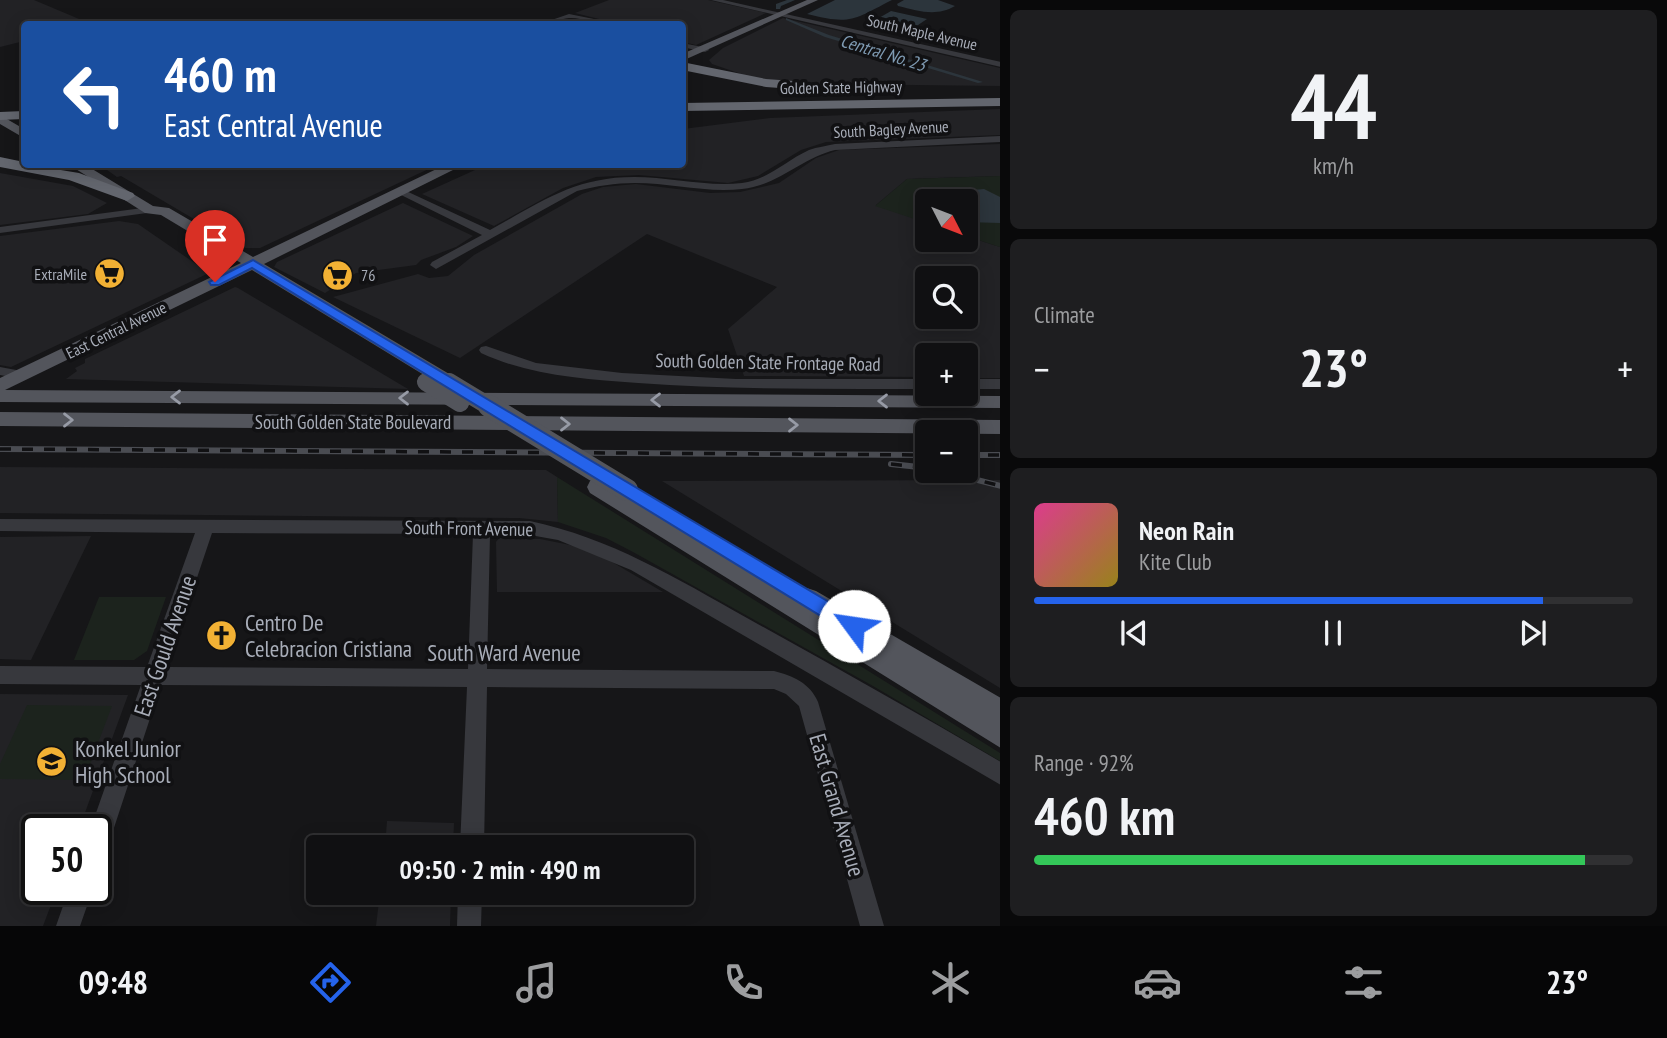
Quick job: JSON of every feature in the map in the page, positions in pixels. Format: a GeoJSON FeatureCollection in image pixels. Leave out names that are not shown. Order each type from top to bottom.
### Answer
{"type":"FeatureCollection","features":[{"type":"Feature","properties":{"kind":"highway"},"geometry":{"type":"LineString","coordinates":[[686,56],[766,83],[862,89]]}},
{"type":"Feature","properties":{"kind":"highway"},"geometry":{"type":"LineString","coordinates":[[913,89],[985,93]]}},
{"type":"Feature","properties":{"kind":"highway","name":"Golden State Highway"},"geometry":{"type":"LineString","coordinates":[[686,97],[1000,93]]}},
{"type":"Feature","properties":{"kind":"highway","name":"Golden State Highway"},"geometry":{"type":"LineString","coordinates":[[686,107],[1000,102]]}},
{"type":"Feature","properties":{"kind":"highway"},"geometry":{"type":"LineString","coordinates":[[686,119],[908,103]]}},
{"type":"Feature","properties":{"kind":"highway"},"geometry":{"type":"LineString","coordinates":[[0,106],[21,106]]}},
{"type":"Feature","properties":{"kind":"highway"},"geometry":{"type":"LineString","coordinates":[[2,120],[21,116]]}},
{"type":"Feature","properties":{"kind":"highway"},"geometry":{"type":"LineString","coordinates":[[32,168],[73,176],[127,196]]}},
{"type":"Feature","properties":{"kind":"main road"},"geometry":{"type":"LineString","coordinates":[[686,56],[705,50],[778,14],[814,0]]}},
{"type":"Feature","properties":{"kind":"main road"},"geometry":{"type":"LineString","coordinates":[[2,120],[21,132]]}},
{"type":"Feature","properties":{"kind":"main road"},"geometry":{"type":"LineString","coordinates":[[81,168],[150,211],[164,211],[426,382],[1000,735]]}},
{"type":"Feature","properties":{"kind":"main road","name":"East Central Avenue"},"geometry":{"type":"LineString","coordinates":[[0,385],[451,168]]}},
{"type":"Feature","properties":{"kind":"main road"},"geometry":{"type":"LineString","coordinates":[[246,267],[449,382],[1000,713]]}},
{"type":"Feature","properties":{"kind":"main road"},"geometry":{"type":"LineString","coordinates":[[57,358],[47,368],[41,380],[44,387],[63,396]]}},
{"type":"Feature","properties":{"kind":"main road","name":"South Golden State Boulevard"},"geometry":{"type":"LineString","coordinates":[[0,396],[1000,402]]}},
{"type":"Feature","properties":{"kind":"main road","name":"South Golden State Boulevard"},"geometry":{"type":"LineString","coordinates":[[0,419],[1000,427]]}},
{"type":"Feature","properties":{"kind":"street","name":"South Maple Avenue"},"geometry":{"type":"LineString","coordinates":[[714,0],[1000,65]]}},
{"type":"Feature","properties":{"kind":"street"},"geometry":{"type":"LineString","coordinates":[[554,21],[572,16],[593,21]]}},
{"type":"Feature","properties":{"kind":"street","name":"South Bagley Avenue"},"geometry":{"type":"LineString","coordinates":[[436,265],[573,189],[601,181],[636,180],[711,187],[744,186],[771,178],[813,152],[835,147],[1000,139]]}},
{"type":"Feature","properties":{"kind":"street"},"geometry":{"type":"LineString","coordinates":[[400,192],[489,234]]}},
{"type":"Feature","properties":{"kind":"street"},"geometry":{"type":"LineString","coordinates":[[0,230],[150,211]]}},
{"type":"Feature","properties":{"kind":"street","name":"South Golden State Frontage Road"},"geometry":{"type":"LineString","coordinates":[[486,350],[507,361],[544,370],[703,384],[915,384]]}},
{"type":"Feature","properties":{"kind":"street"},"geometry":{"type":"LineString","coordinates":[[0,371],[22,375]]}},
{"type":"Feature","properties":{"kind":"street"},"geometry":{"type":"LineString","coordinates":[[978,384],[1000,384]]}},
{"type":"Feature","properties":{"kind":"street","name":"South Front Avenue"},"geometry":{"type":"LineString","coordinates":[[0,524],[530,528],[556,532],[604,550],[791,652],[1000,775]]}},
{"type":"Feature","properties":{"kind":"street","name":"East Gould Avenue"},"geometry":{"type":"LineString","coordinates":[[107,814],[206,525]]}},
{"type":"Feature","properties":{"kind":"street"},"geometry":{"type":"LineString","coordinates":[[472,835],[482,528]]}},
{"type":"Feature","properties":{"kind":"street","name":"South Ward Avenue"},"geometry":{"type":"LineString","coordinates":[[0,675],[774,680],[796,688]]}},
{"type":"Feature","properties":{"kind":"street","name":"East Grand Avenue"},"geometry":{"type":"LineString","coordinates":[[796,688],[807,702],[872,926]]}},
{"type":"Feature","properties":{"kind":"street"},"geometry":{"type":"LineString","coordinates":[[68,926],[75,905]]}},
{"type":"Feature","properties":{"kind":"street"},"geometry":{"type":"LineString","coordinates":[[469,926],[470,905]]}},
{"type":"Feature","properties":{"kind":"shaded area"},"geometry":{"type":"Polygon","coordinates":[[[0,0],[34,0],[84,21],[21,21],[21,42],[0,47],[0,0]]]}},
{"type":"Feature","properties":{"kind":"shaded area"},"geometry":{"type":"Polygon","coordinates":[[[609,0],[708,0],[766,13],[696,45],[686,43],[686,21],[607,21],[575,13],[609,0]]]}},
{"type":"Feature","properties":{"kind":"shaded area"},"geometry":{"type":"Polygon","coordinates":[[[835,0],[892,0],[851,19],[807,14],[835,0]]]}},
{"type":"Feature","properties":{"kind":"shaded area"},"geometry":{"type":"Polygon","coordinates":[[[904,0],[938,0],[955,6],[927,12],[898,6],[897,4],[904,0]]]}},
{"type":"Feature","properties":{"kind":"shaded area"},"geometry":{"type":"Polygon","coordinates":[[[891,11],[927,19],[906,33],[865,26],[891,11]]]}},
{"type":"Feature","properties":{"kind":"shaded area"},"geometry":{"type":"Polygon","coordinates":[[[783,18],[1000,68],[1000,86],[831,84],[771,80],[747,76],[712,64],[709,60],[723,48],[783,18]]]}},
{"type":"Feature","properties":{"kind":"shaded area"},"geometry":{"type":"Polygon","coordinates":[[[1000,109],[1000,135],[826,142],[801,150],[758,176],[728,183],[639,175],[596,177],[563,188],[494,226],[422,194],[479,168],[686,168],[686,129],[770,118],[1000,109]]]}},
{"type":"Feature","properties":{"kind":"shaded area"},"geometry":{"type":"Polygon","coordinates":[[[1000,144],[1000,176],[907,179],[876,205],[915,219],[915,252],[978,252],[978,240],[1000,247],[1000,378],[978,378],[978,343],[915,343],[915,377],[744,376],[728,329],[777,287],[647,234],[460,358],[333,297],[418,274],[429,278],[448,276],[474,255],[582,194],[603,187],[636,184],[710,193],[740,192],[779,183],[816,158],[839,150],[1000,144]]]}},
{"type":"Feature","properties":{"kind":"shaded area"},"geometry":{"type":"Polygon","coordinates":[[[104,168],[431,168],[260,248],[243,248],[121,176],[117,177],[104,168]]]}},
{"type":"Feature","properties":{"kind":"shaded area"},"geometry":{"type":"Polygon","coordinates":[[[0,173],[73,186],[107,203],[88,214],[0,225],[0,173]]]}},
{"type":"Feature","properties":{"kind":"shaded area"},"geometry":{"type":"Polygon","coordinates":[[[1000,176],[1000,247],[978,240],[978,189],[915,189],[915,219],[875,206],[907,179],[1000,176]]]}},
{"type":"Feature","properties":{"kind":"shaded area"},"geometry":{"type":"Polygon","coordinates":[[[984,189],[1000,197],[1000,223],[978,222],[978,190],[984,189]]]}},
{"type":"Feature","properties":{"kind":"shaded area"},"geometry":{"type":"Polygon","coordinates":[[[403,203],[473,236],[456,247],[421,260],[416,265],[356,273],[325,293],[274,267],[277,262],[403,203]]]}},
{"type":"Feature","properties":{"kind":"shaded area"},"geometry":{"type":"Polygon","coordinates":[[[119,221],[138,224],[209,273],[11,367],[0,365],[0,236],[119,221]]]}},
{"type":"Feature","properties":{"kind":"shaded area"},"geometry":{"type":"Polygon","coordinates":[[[235,287],[408,389],[66,379],[77,371],[75,368],[85,363],[85,359],[235,287]]]}},
{"type":"Feature","properties":{"kind":"shaded area"},"geometry":{"type":"Polygon","coordinates":[[[0,467],[546,470],[557,477],[558,522],[519,518],[0,513],[0,467]]]}},
{"type":"Feature","properties":{"kind":"shaded area"},"geometry":{"type":"Polygon","coordinates":[[[557,477],[1000,753],[1000,761],[873,686],[633,552],[606,538],[558,522],[557,477]]]}},
{"type":"Feature","properties":{"kind":"shaded area"},"geometry":{"type":"Polygon","coordinates":[[[915,480],[915,483],[978,483],[978,480],[1000,480],[1000,688],[662,481],[915,480]]]}},
{"type":"Feature","properties":{"kind":"shaded area"},"geometry":{"type":"Polygon","coordinates":[[[91,536],[31,660],[0,659],[0,537],[91,536]]]}},
{"type":"Feature","properties":{"kind":"shaded area"},"geometry":{"type":"Polygon","coordinates":[[[499,538],[540,539],[575,546],[607,559],[663,592],[497,592],[496,542],[499,538]]]}},
{"type":"Feature","properties":{"kind":"shaded area"},"geometry":{"type":"Polygon","coordinates":[[[99,597],[166,597],[147,651],[134,660],[74,660],[99,597]]]}},
{"type":"Feature","properties":{"kind":"shaded area","name":"Konkel Junior High School"},"geometry":{"type":"Polygon","coordinates":[[[0,694],[128,695],[84,814],[21,814],[21,905],[51,905],[43,926],[0,926],[0,694]]]}},
{"type":"Feature","properties":{"kind":"shaded area"},"geometry":{"type":"Polygon","coordinates":[[[27,705],[112,706],[84,780],[0,779],[0,764],[27,705]]]}},
{"type":"Feature","properties":{"kind":"shaded area"},"geometry":{"type":"Polygon","coordinates":[[[387,821],[454,823],[454,835],[386,835],[387,821]]]}},
{"type":"Feature","properties":{"kind":"shaded area"},"geometry":{"type":"Polygon","coordinates":[[[379,905],[451,905],[450,926],[376,926],[379,905]]]}},
{"type":"Feature","properties":{"kind":"waterway","name":"Central No. 23"},"geometry":{"type":"LineString","coordinates":[[778,8],[778,5],[792,0]]}},
{"type":"Feature","properties":{"kind":"waterway","name":"Central No. 23"},"geometry":{"type":"LineString","coordinates":[[788,19],[827,36],[980,82]]}},
{"type":"Feature","properties":{"kind":"railway"},"geometry":{"type":"LineString","coordinates":[[0,449],[915,455]]}},
{"type":"Feature","properties":{"kind":"railway"},"geometry":{"type":"LineString","coordinates":[[978,455],[1000,455]]}},
{"type":"Feature","properties":{"kind":"railway"},"geometry":{"type":"LineString","coordinates":[[891,464],[915,467]]}},
{"type":"Feature","properties":{"kind":"railway"},"geometry":{"type":"LineString","coordinates":[[978,480],[1000,486]]}},
{"type":"Feature","properties":{"kind":"place","name":"ExtraMile"},"geometry":{"type":"Point","coordinates":[110,274]}},
{"type":"Feature","properties":{"kind":"place","name":"76"},"geometry":{"type":"Point","coordinates":[338,275]}},
{"type":"Feature","properties":{"kind":"place","name":"Centro De Celebracion Cristiana"},"geometry":{"type":"Point","coordinates":[222,636]}},
{"type":"Feature","properties":{"kind":"place","name":"Konkel Junior High School"},"geometry":{"type":"Point","coordinates":[52,762]}},
{"type":"Feature","properties":{"kind":"route"},"geometry":{"type":"LineString","coordinates":[[215,282],[253,264],[854,626]]}}]}
